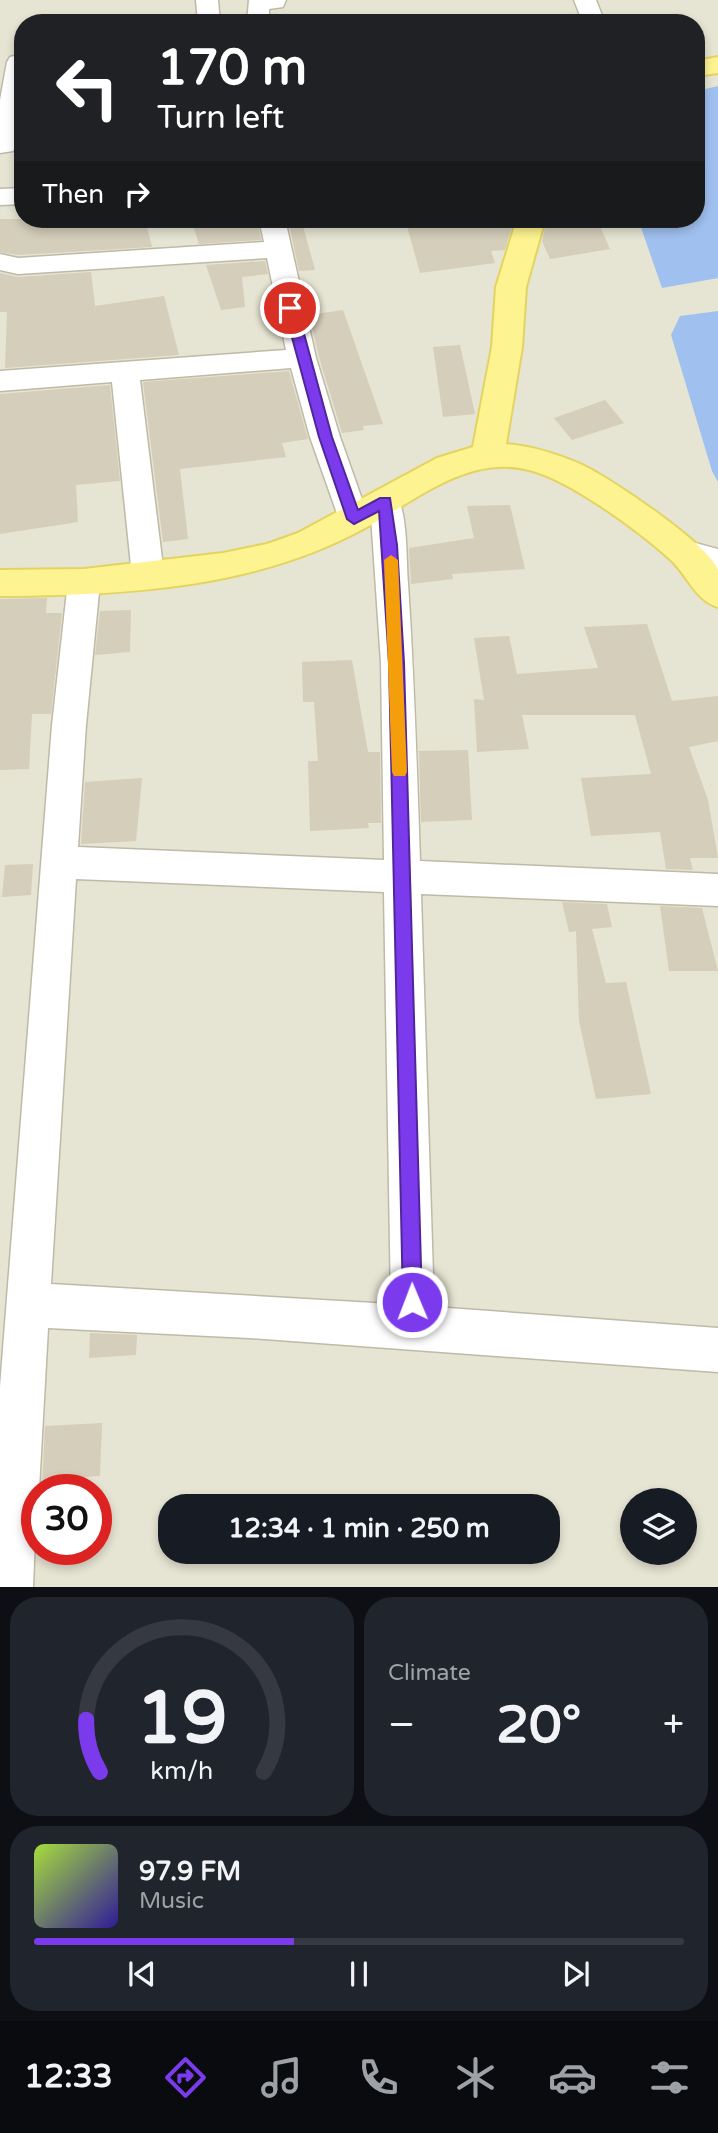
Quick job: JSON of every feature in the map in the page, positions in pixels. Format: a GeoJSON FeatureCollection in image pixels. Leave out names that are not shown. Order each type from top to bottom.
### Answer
{"type":"FeatureCollection","features":[{"type":"Feature","properties":{"kind":"main road"},"geometry":{"type":"LineString","coordinates":[[488,453],[507,346],[511,287],[528,228]]}},
{"type":"Feature","properties":{"kind":"main road"},"geometry":{"type":"LineString","coordinates":[[0,583],[84,582],[223,566],[269,556],[310,542],[448,466],[488,453],[531,458],[569,472],[606,494],[684,552],[718,594]]}},
{"type":"Feature","properties":{"kind":"street"},"geometry":{"type":"LineString","coordinates":[[258,14],[258,2],[275,0]]}},
{"type":"Feature","properties":{"kind":"street"},"geometry":{"type":"LineString","coordinates":[[0,146],[4,146],[14,62]]}},
{"type":"Feature","properties":{"kind":"street"},"geometry":{"type":"LineString","coordinates":[[274,228],[302,358],[325,437],[390,545],[397,663],[413,1328]]}},
{"type":"Feature","properties":{"kind":"street"},"geometry":{"type":"LineString","coordinates":[[0,262],[18,266],[278,249]]}},
{"type":"Feature","properties":{"kind":"street"},"geometry":{"type":"LineString","coordinates":[[0,380],[302,358]]}},
{"type":"Feature","properties":{"kind":"street"},"geometry":{"type":"LineString","coordinates":[[125,372],[148,575]]}},
{"type":"Feature","properties":{"kind":"street"},"geometry":{"type":"LineString","coordinates":[[684,552],[718,561]]}},
{"type":"Feature","properties":{"kind":"street"},"geometry":{"type":"LineString","coordinates":[[9,1587],[69,725],[84,582]]}},
{"type":"Feature","properties":{"kind":"street"},"geometry":{"type":"LineString","coordinates":[[59,862],[718,890]]}},
{"type":"Feature","properties":{"kind":"street"},"geometry":{"type":"LineString","coordinates":[[28,1305],[413,1328],[718,1350]]}},
{"type":"Feature","properties":{"kind":"shaded area"},"geometry":{"type":"Polygon","coordinates":[[[0,0],[718,0],[718,1587],[0,1587],[0,0]]]}},
{"type":"Feature","properties":{"kind":"water"},"geometry":{"type":"Polygon","coordinates":[[[718,86],[718,278],[662,288],[641,228],[705,228],[705,89],[718,86]]]}},
{"type":"Feature","properties":{"kind":"water"},"geometry":{"type":"Polygon","coordinates":[[[718,311],[718,482],[712,471],[671,335],[680,316],[718,311]]]}},
{"type":"Feature","properties":{"kind":"building"},"geometry":{"type":"Polygon","coordinates":[[[0,219],[14,219],[14,228],[147,228],[152,247],[18,255],[0,252],[0,219]]]}},
{"type":"Feature","properties":{"kind":"building"},"geometry":{"type":"Polygon","coordinates":[[[194,228],[259,228],[261,240],[199,244],[194,228]]]}},
{"type":"Feature","properties":{"kind":"building"},"geometry":{"type":"Polygon","coordinates":[[[290,228],[303,228],[315,270],[299,271],[290,228]]]}},
{"type":"Feature","properties":{"kind":"building"},"geometry":{"type":"Polygon","coordinates":[[[408,228],[511,228],[505,250],[491,251],[495,263],[420,273],[408,228]]]}},
{"type":"Feature","properties":{"kind":"building"},"geometry":{"type":"Polygon","coordinates":[[[545,228],[601,228],[610,249],[550,259],[542,241],[545,228]]]}},
{"type":"Feature","properties":{"kind":"building"},"geometry":{"type":"Polygon","coordinates":[[[265,261],[268,274],[242,277],[245,307],[221,310],[206,265],[265,261]]]}},
{"type":"Feature","properties":{"kind":"building"},"geometry":{"type":"Polygon","coordinates":[[[91,272],[95,306],[164,296],[179,355],[5,368],[7,312],[0,312],[0,273],[18,277],[91,272]]]}},
{"type":"Feature","properties":{"kind":"building"},"geometry":{"type":"Polygon","coordinates":[[[343,310],[383,424],[363,426],[364,430],[342,433],[309,315],[343,310]]]}},
{"type":"Feature","properties":{"kind":"building"},"geometry":{"type":"Polygon","coordinates":[[[460,345],[475,414],[443,417],[433,347],[460,345]]]}},
{"type":"Feature","properties":{"kind":"building"},"geometry":{"type":"Polygon","coordinates":[[[289,371],[308,439],[282,443],[286,457],[180,469],[188,539],[163,542],[143,382],[289,371]]]}},
{"type":"Feature","properties":{"kind":"building"},"geometry":{"type":"Polygon","coordinates":[[[110,385],[120,481],[76,485],[78,522],[0,534],[0,394],[110,385]]]}},
{"type":"Feature","properties":{"kind":"building"},"geometry":{"type":"Polygon","coordinates":[[[605,400],[624,423],[572,440],[554,418],[605,400]]]}},
{"type":"Feature","properties":{"kind":"building"},"geometry":{"type":"Polygon","coordinates":[[[510,505],[525,569],[452,574],[453,579],[411,584],[409,548],[474,538],[467,506],[510,505]]]}},
{"type":"Feature","properties":{"kind":"building"},"geometry":{"type":"Polygon","coordinates":[[[47,598],[46,613],[62,613],[51,714],[32,714],[29,769],[0,770],[0,599],[47,598]]]}},
{"type":"Feature","properties":{"kind":"building"},"geometry":{"type":"Polygon","coordinates":[[[131,610],[130,652],[95,655],[100,611],[131,610]]]}},
{"type":"Feature","properties":{"kind":"building"},"geometry":{"type":"Polygon","coordinates":[[[647,624],[672,701],[718,696],[718,741],[689,747],[708,800],[718,858],[690,858],[693,870],[666,869],[660,832],[591,836],[581,778],[651,774],[635,715],[522,715],[529,749],[477,752],[474,699],[484,700],[474,638],[509,636],[517,674],[598,668],[584,627],[647,624]]]}},
{"type":"Feature","properties":{"kind":"building"},"geometry":{"type":"Polygon","coordinates":[[[352,660],[368,752],[380,752],[381,823],[368,823],[369,828],[310,831],[308,761],[318,761],[314,702],[303,702],[302,662],[352,660]]]}},
{"type":"Feature","properties":{"kind":"building"},"geometry":{"type":"Polygon","coordinates":[[[468,750],[472,820],[421,822],[419,751],[468,750]]]}},
{"type":"Feature","properties":{"kind":"building"},"geometry":{"type":"Polygon","coordinates":[[[142,778],[136,841],[81,844],[85,782],[142,778]]]}},
{"type":"Feature","properties":{"kind":"building"},"geometry":{"type":"Polygon","coordinates":[[[33,864],[31,895],[2,897],[5,865],[33,864]]]}},
{"type":"Feature","properties":{"kind":"building"},"geometry":{"type":"Polygon","coordinates":[[[562,902],[607,904],[612,927],[592,929],[606,983],[626,982],[651,1094],[596,1099],[579,1021],[576,931],[569,932],[562,902]]]}},
{"type":"Feature","properties":{"kind":"building"},"geometry":{"type":"Polygon","coordinates":[[[660,906],[702,908],[718,971],[669,971],[660,906]]]}},
{"type":"Feature","properties":{"kind":"building"},"geometry":{"type":"Polygon","coordinates":[[[90,1333],[137,1335],[136,1355],[89,1358],[90,1333]]]}},
{"type":"Feature","properties":{"kind":"building"},"geometry":{"type":"Polygon","coordinates":[[[102,1423],[100,1474],[43,1474],[45,1426],[102,1423]]]}},
{"type":"Feature","properties":{"kind":"slow traffic"},"geometry":{"type":"LineString","coordinates":[[391,560],[397,663],[399,772]]}},
{"type":"Feature","properties":{"kind":"route"},"geometry":{"type":"LineString","coordinates":[[290,308],[325,437],[354,519],[385,501],[397,663],[412,1302]]}}]}
